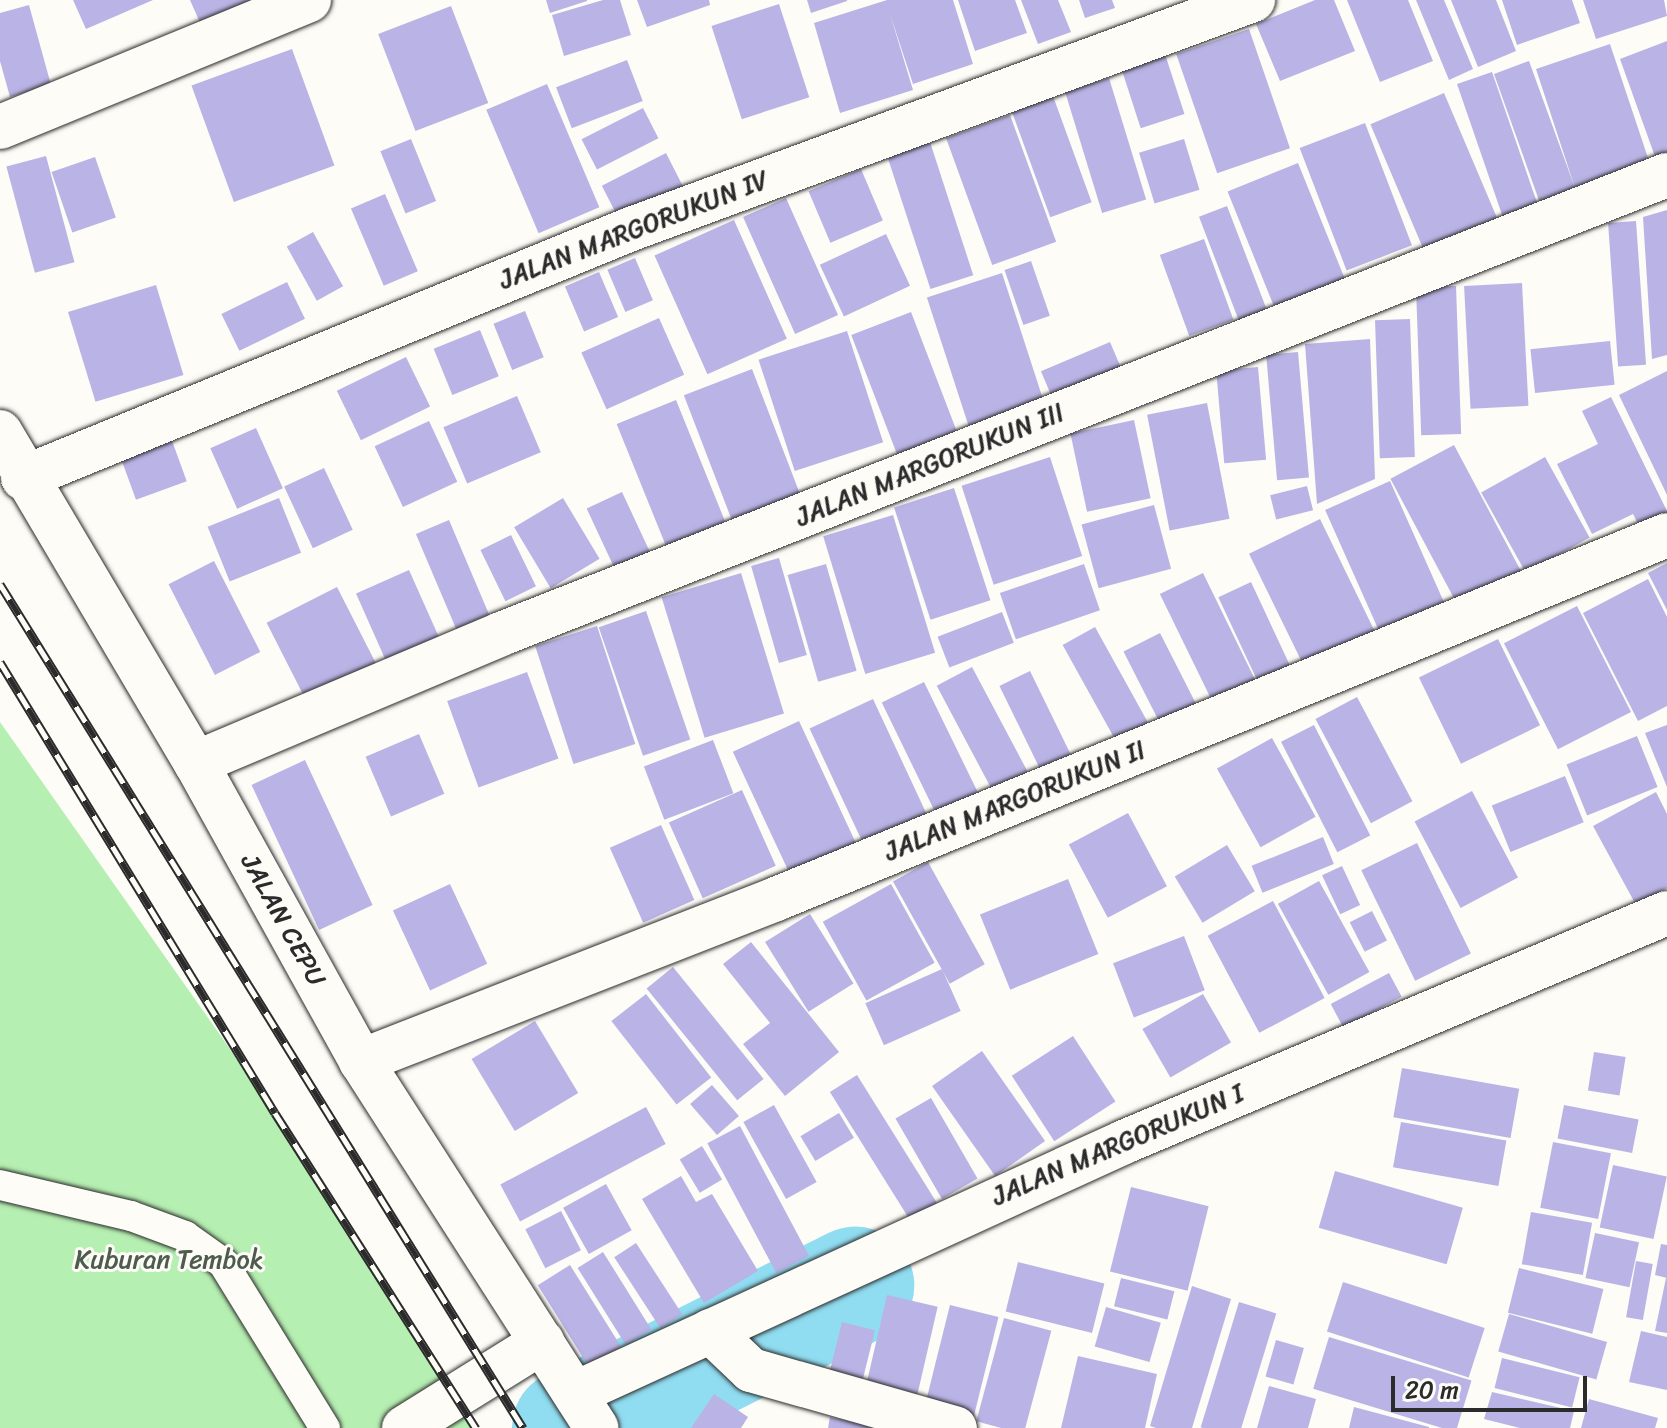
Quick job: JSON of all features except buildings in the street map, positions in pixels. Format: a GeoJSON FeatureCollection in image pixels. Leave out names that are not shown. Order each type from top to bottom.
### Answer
{"type":"FeatureCollection","features":[{"type":"Feature","properties":{"kind":"street"},"geometry":{"type":"LineString","coordinates":[[0,127],[309,0]]}},
{"type":"Feature","properties":{"kind":"street","name":"JALAN MARGORUKUN IV"},"geometry":{"type":"LineString","coordinates":[[23,478],[631,229],[1253,0]]}},
{"type":"Feature","properties":{"kind":"street","name":"JALAN MARGORUKUN III"},"geometry":{"type":"LineString","coordinates":[[196,763],[501,634],[1667,175]]}},
{"type":"Feature","properties":{"kind":"street","name":"JALAN CEPU"},"geometry":{"type":"LineString","coordinates":[[0,432],[23,478],[196,763],[361,1061],[584,1407]]}},
{"type":"Feature","properties":{"kind":"street","name":"JALAN MARGORUKUN II"},"geometry":{"type":"LineString","coordinates":[[361,1061],[776,899],[1667,535]]}},
{"type":"Feature","properties":{"kind":"street","name":"JALAN MARGORUKUN I"},"geometry":{"type":"LineString","coordinates":[[584,1407],[723,1344],[1124,1142],[1667,913]]}},
{"type":"Feature","properties":{"kind":"street"},"geometry":{"type":"LineString","coordinates":[[404,1428],[542,1342]]}},
{"type":"Feature","properties":{"kind":"street"},"geometry":{"type":"LineString","coordinates":[[723,1344],[751,1370],[955,1428]]}},
{"type":"Feature","properties":{"kind":"lane"},"geometry":{"type":"LineString","coordinates":[[0,1185],[131,1216],[185,1236],[223,1263],[325,1428]]}},
{"type":"Feature","properties":{"kind":"green space","name":"Kuburan Tembok"},"geometry":{"type":"Polygon","coordinates":[[[0,722],[275,1113],[476,1428],[0,1428],[0,722]]]}},
{"type":"Feature","properties":{"kind":"waterway"},"geometry":{"type":"LineString","coordinates":[[571,1428],[855,1286]]}},
{"type":"Feature","properties":{"kind":"railway"},"geometry":{"type":"LineString","coordinates":[[0,584],[523,1428]]}},
{"type":"Feature","properties":{"kind":"railway"},"geometry":{"type":"LineString","coordinates":[[0,662],[275,1113],[476,1428]]}}]}
